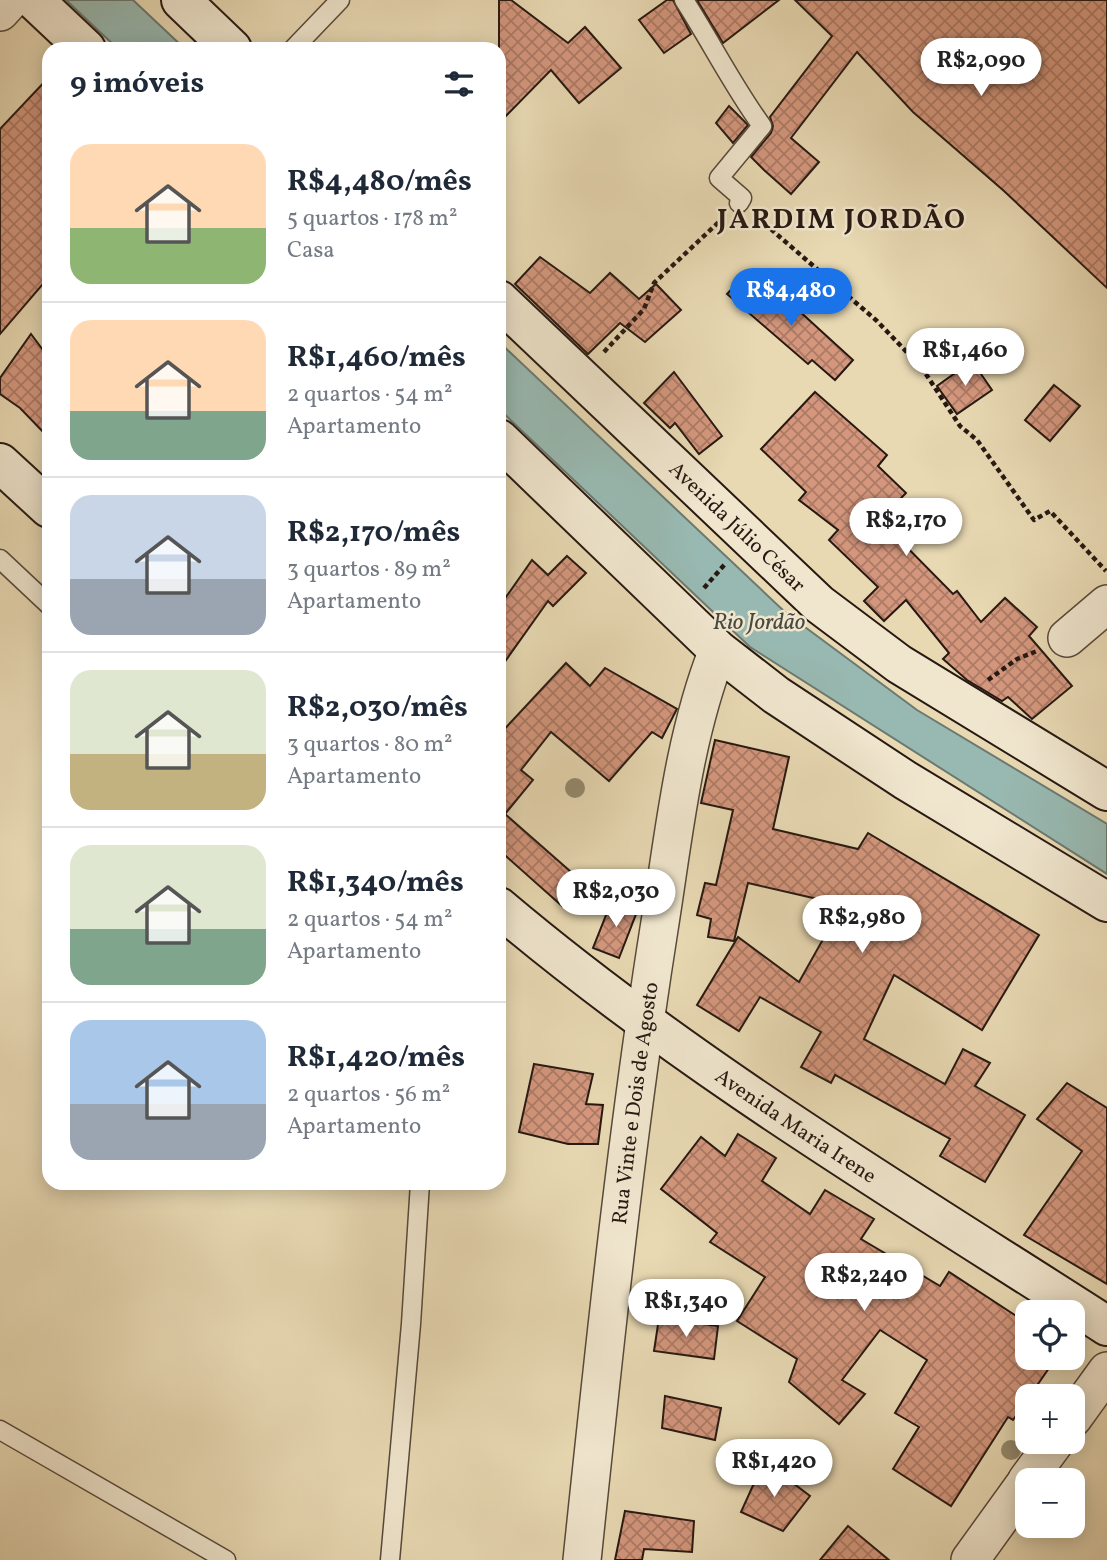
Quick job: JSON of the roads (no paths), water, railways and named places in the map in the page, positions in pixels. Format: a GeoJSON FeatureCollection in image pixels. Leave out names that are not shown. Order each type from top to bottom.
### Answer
{"type":"FeatureCollection","features":[{"type":"Feature","properties":{"kind":"street"},"geometry":{"type":"LineString","coordinates":[[0,12],[11,0]]}},
{"type":"Feature","properties":{"kind":"street"},"geometry":{"type":"LineString","coordinates":[[34,0],[79,42]]}},
{"type":"Feature","properties":{"kind":"street"},"geometry":{"type":"LineString","coordinates":[[181,0],[225,42]]}},
{"type":"Feature","properties":{"kind":"street","name":"Avenida Júlio César"},"geometry":{"type":"LineString","coordinates":[[506,307],[819,604],[899,664],[1107,790]]}},
{"type":"Feature","properties":{"kind":"street"},"geometry":{"type":"LineString","coordinates":[[506,446],[718,650],[776,695],[905,780],[1107,902]]}},
{"type":"Feature","properties":{"kind":"street"},"geometry":{"type":"LineString","coordinates":[[0,463],[42,502]]}},
{"type":"Feature","properties":{"kind":"street"},"geometry":{"type":"LineString","coordinates":[[1067,638],[1107,604]]}},
{"type":"Feature","properties":{"kind":"street","name":"Rua Vinte e Dois de Agosto"},"geometry":{"type":"LineString","coordinates":[[582,1560],[644,1021],[688,746],[700,695],[718,650]]}},
{"type":"Feature","properties":{"kind":"street","name":"Avenida Maria Irene"},"geometry":{"type":"LineString","coordinates":[[506,913],[644,1021],[796,1126],[1107,1326]]}},
{"type":"Feature","properties":{"kind":"street"},"geometry":{"type":"LineString","coordinates":[[1085,1401],[1107,1371]]}},
{"type":"Feature","properties":{"kind":"street"},"geometry":{"type":"LineString","coordinates":[[970,1560],[1015,1498]]}},
{"type":"Feature","properties":{"kind":"lane"},"geometry":{"type":"LineString","coordinates":[[300,42],[340,0]]}},
{"type":"Feature","properties":{"kind":"lane"},"geometry":{"type":"LineString","coordinates":[[684,0],[727,68],[731,83],[762,126],[719,178],[742,198],[739,204]]}},
{"type":"Feature","properties":{"kind":"lane"},"geometry":{"type":"LineString","coordinates":[[0,559],[42,598]]}},
{"type":"Feature","properties":{"kind":"lane"},"geometry":{"type":"LineString","coordinates":[[390,1560],[411,1324],[419,1190]]}},
{"type":"Feature","properties":{"kind":"lane"},"geometry":{"type":"LineString","coordinates":[[0,1430],[226,1560]]}},
{"type":"Feature","properties":{"kind":"water"},"geometry":{"type":"Polygon","coordinates":[[[66,0],[133,0],[178,42],[111,42],[66,0]]]}},
{"type":"Feature","properties":{"kind":"water","name":"Rio Jordão"},"geometry":{"type":"Polygon","coordinates":[[[506,349],[786,613],[917,710],[1107,824],[1107,874],[750,647],[506,416],[506,349]]]}},
{"type":"Feature","properties":{"kind":"district","name":"JARDIM JORDÃO"},"geometry":{"type":"Point","coordinates":[842,218]}}]}
